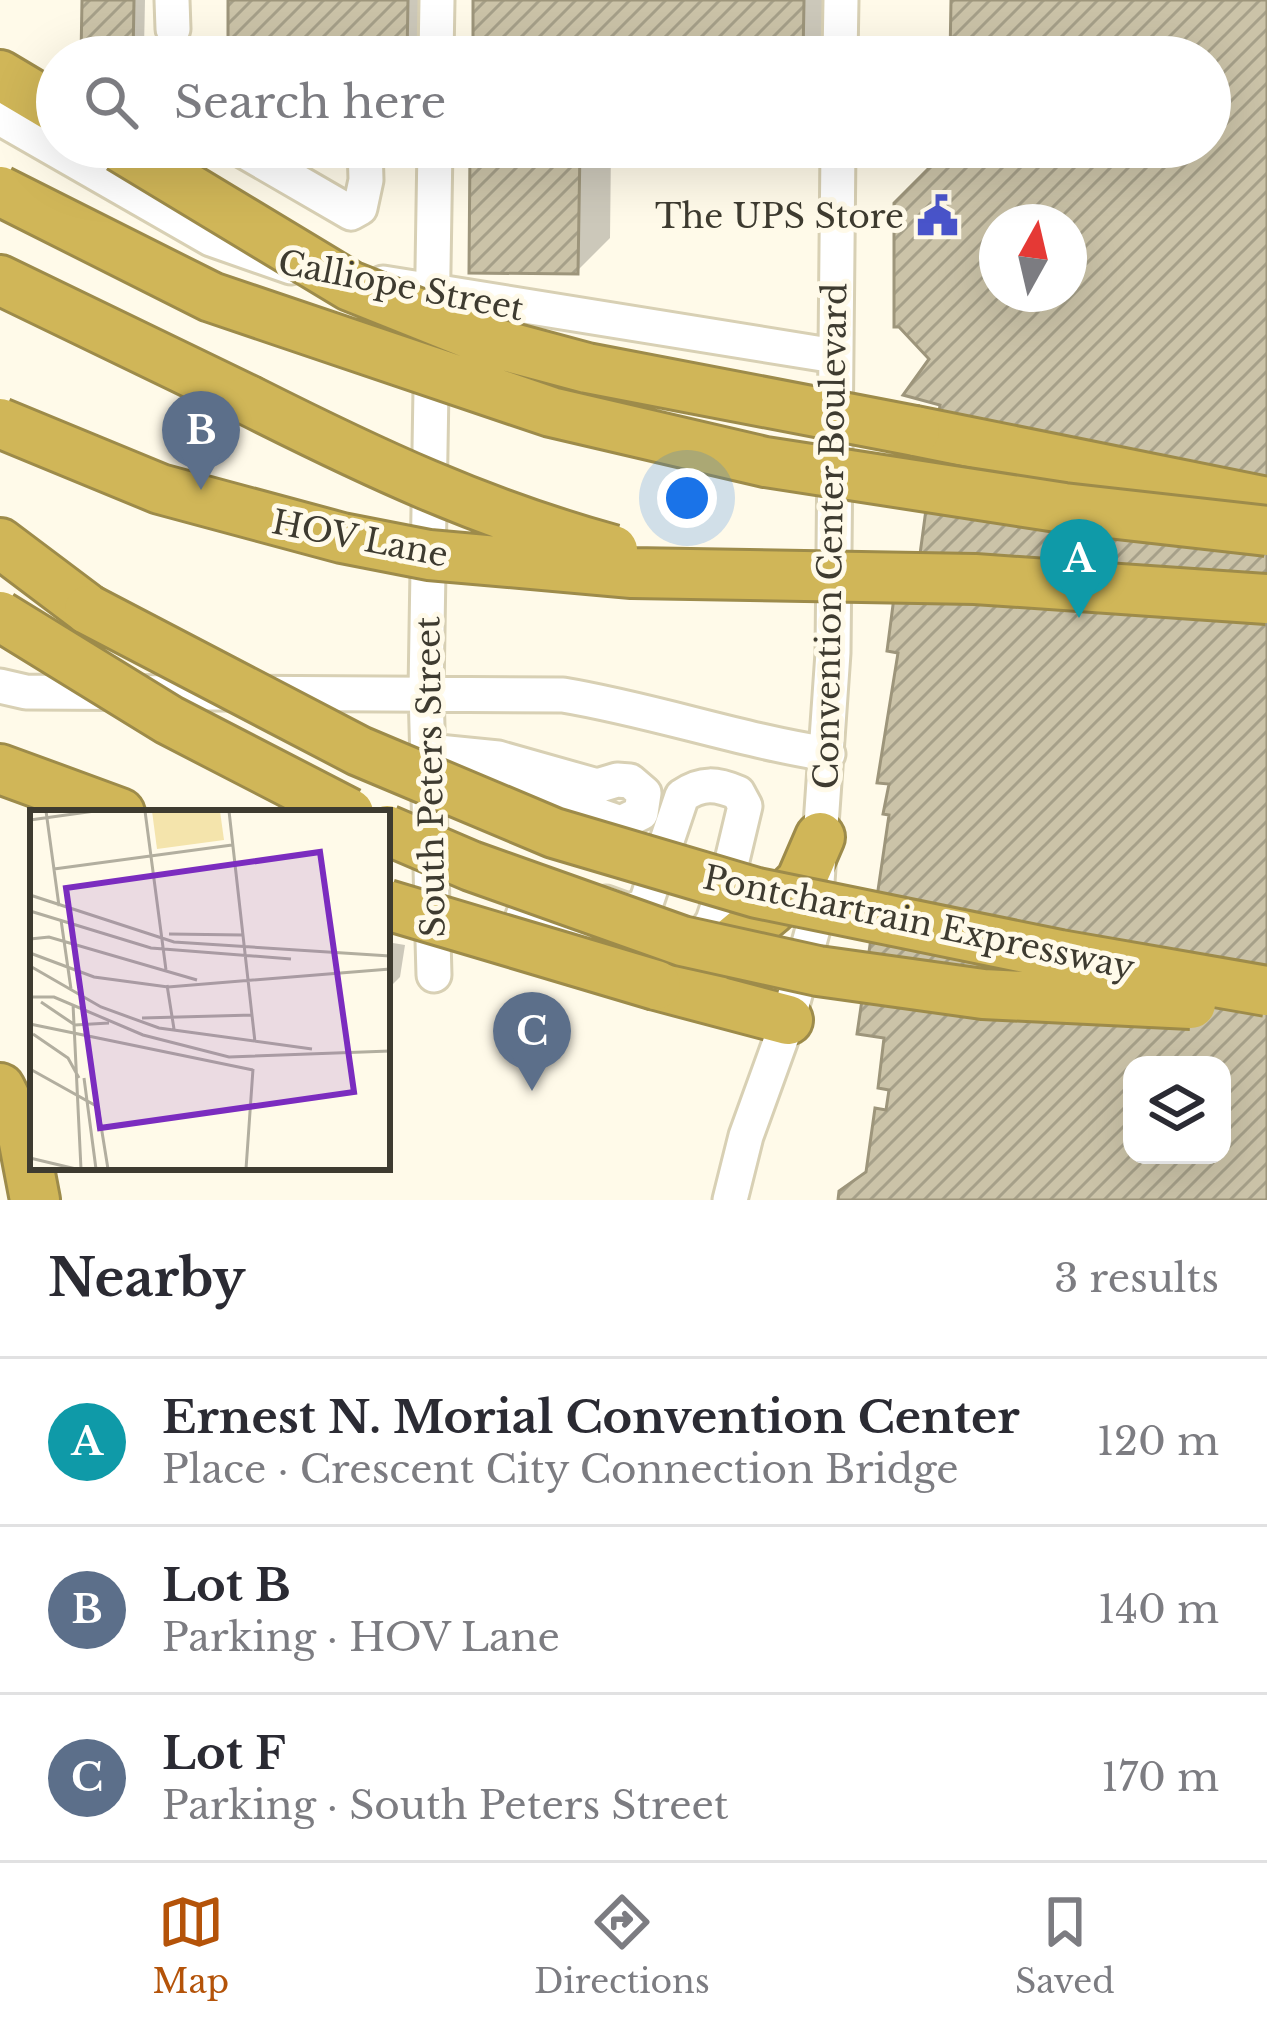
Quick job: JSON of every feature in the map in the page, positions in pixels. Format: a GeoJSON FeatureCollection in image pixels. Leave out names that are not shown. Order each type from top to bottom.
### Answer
{"type":"FeatureCollection","features":[{"type":"Feature","properties":{"kind":"highway"},"geometry":{"type":"LineString","coordinates":[[0,75],[36,96]]}},
{"type":"Feature","properties":{"kind":"highway"},"geometry":{"type":"LineString","coordinates":[[155,168],[350,286],[490,342],[587,368],[1267,502]]}},
{"type":"Feature","properties":{"kind":"highway"},"geometry":{"type":"LineString","coordinates":[[0,191],[211,297],[551,412],[765,463],[1064,508],[1267,531]]}},
{"type":"Feature","properties":{"kind":"highway"},"geometry":{"type":"LineString","coordinates":[[0,280],[451,498],[620,553],[736,573],[975,578],[1267,598]]}},
{"type":"Feature","properties":{"kind":"highway","name":"HOV Lane"},"geometry":{"type":"LineString","coordinates":[[0,424],[160,489],[342,538],[429,555],[520,565],[736,573]]}},
{"type":"Feature","properties":{"kind":"highway","name":"Pontchartrain Expressway"},"geometry":{"type":"LineString","coordinates":[[0,543],[88,610],[359,751],[554,832],[757,893],[1267,991]]}},
{"type":"Feature","properties":{"kind":"highway"},"geometry":{"type":"LineString","coordinates":[[0,557],[88,610]]}},
{"type":"Feature","properties":{"kind":"highway"},"geometry":{"type":"LineString","coordinates":[[0,616],[169,720],[344,810]]}},
{"type":"Feature","properties":{"kind":"highway"},"geometry":{"type":"LineString","coordinates":[[0,769],[112,810]]}},
{"type":"Feature","properties":{"kind":"highway"},"geometry":{"type":"LineString","coordinates":[[420,799],[471,866],[682,941],[818,970],[983,994],[1267,1007]]}},
{"type":"Feature","properties":{"kind":"highway"},"geometry":{"type":"LineString","coordinates":[[656,985],[697,972],[771,910],[801,881],[820,837]]}},
{"type":"Feature","properties":{"kind":"highway"},"geometry":{"type":"LineString","coordinates":[[410,907],[656,985],[788,1020]]}},
{"type":"Feature","properties":{"kind":"highway"},"geometry":{"type":"LineString","coordinates":[[0,1088],[22,1132],[35,1200]]}},
{"type":"Feature","properties":{"kind":"street"},"geometry":{"type":"LineString","coordinates":[[436,0],[436,36]]}},
{"type":"Feature","properties":{"kind":"street"},"geometry":{"type":"LineString","coordinates":[[840,36],[841,0]]}},
{"type":"Feature","properties":{"kind":"street","name":"Calliope Street"},"geometry":{"type":"LineString","coordinates":[[0,118],[36,139]]}},
{"type":"Feature","properties":{"kind":"street","name":"Calliope Street"},"geometry":{"type":"LineString","coordinates":[[87,168],[211,239],[279,265],[835,356]]}},
{"type":"Feature","properties":{"kind":"street"},"geometry":{"type":"LineString","coordinates":[[273,168],[351,213],[360,208],[365,193],[365,168]]}},
{"type":"Feature","properties":{"kind":"street","name":"South Peters Street"},"geometry":{"type":"LineString","coordinates":[[434,975],[410,907],[426,691],[435,168]]}},
{"type":"Feature","properties":{"kind":"street","name":"Convention Center Boulevard"},"geometry":{"type":"LineString","coordinates":[[730,1200],[814,925],[833,653],[838,168]]}},
{"type":"Feature","properties":{"kind":"street"},"geometry":{"type":"LineString","coordinates":[[0,686],[26,692],[563,695],[612,703],[757,743],[828,754]]}},
{"type":"Feature","properties":{"kind":"street"},"geometry":{"type":"LineString","coordinates":[[498,758],[597,786],[630,781],[644,793],[641,813],[621,824],[514,786],[420,799],[498,758]]}},
{"type":"Feature","properties":{"kind":"street"},"geometry":{"type":"LineString","coordinates":[[410,907],[523,916],[671,947],[700,940],[713,921],[745,806],[738,793],[711,786],[696,787],[682,796],[649,900],[628,911],[420,799]]}},
{"type":"Feature","properties":{"kind":"street"},"geometry":{"type":"LineString","coordinates":[[420,799],[505,833],[607,842],[663,858]]}},
{"type":"Feature","properties":{"kind":"building"},"geometry":{"type":"Polygon","coordinates":[[[82,0],[134,0],[133,36],[81,36],[82,0]]]}},
{"type":"Feature","properties":{"kind":"building"},"geometry":{"type":"Polygon","coordinates":[[[228,0],[408,0],[407,36],[228,36],[228,0]]]}},
{"type":"Feature","properties":{"kind":"building"},"geometry":{"type":"Polygon","coordinates":[[[473,0],[804,0],[803,36],[473,36],[473,0]]]}},
{"type":"Feature","properties":{"kind":"building"},"geometry":{"type":"Polygon","coordinates":[[[951,0],[1267,0],[1267,1200],[838,1200],[839,1191],[866,1172],[875,1108],[886,1110],[889,1090],[878,1088],[884,1038],[857,1034],[889,815],[883,814],[889,784],[877,783],[898,653],[887,651],[896,582],[916,584],[940,405],[903,395],[929,359],[894,327],[894,203],[929,168],[1231,168],[1231,36],[950,36],[951,0]]]}},
{"type":"Feature","properties":{"kind":"building"},"geometry":{"type":"Polygon","coordinates":[[[470,168],[580,168],[578,274],[469,273],[470,168]]]}},
{"type":"Feature","properties":{"kind":"place","name":"The UPS Store"},"geometry":{"type":"Point","coordinates":[938,216]}},
{"type":"Feature","properties":{"kind":"place","name":"Lot B"},"geometry":{"type":"Point","coordinates":[201,490]}},
{"type":"Feature","properties":{"kind":"place","name":"Ernest N. Morial Convention Center"},"geometry":{"type":"Point","coordinates":[1079,618]}},
{"type":"Feature","properties":{"kind":"place","name":"Lot F"},"geometry":{"type":"Point","coordinates":[532,1091]}}]}
